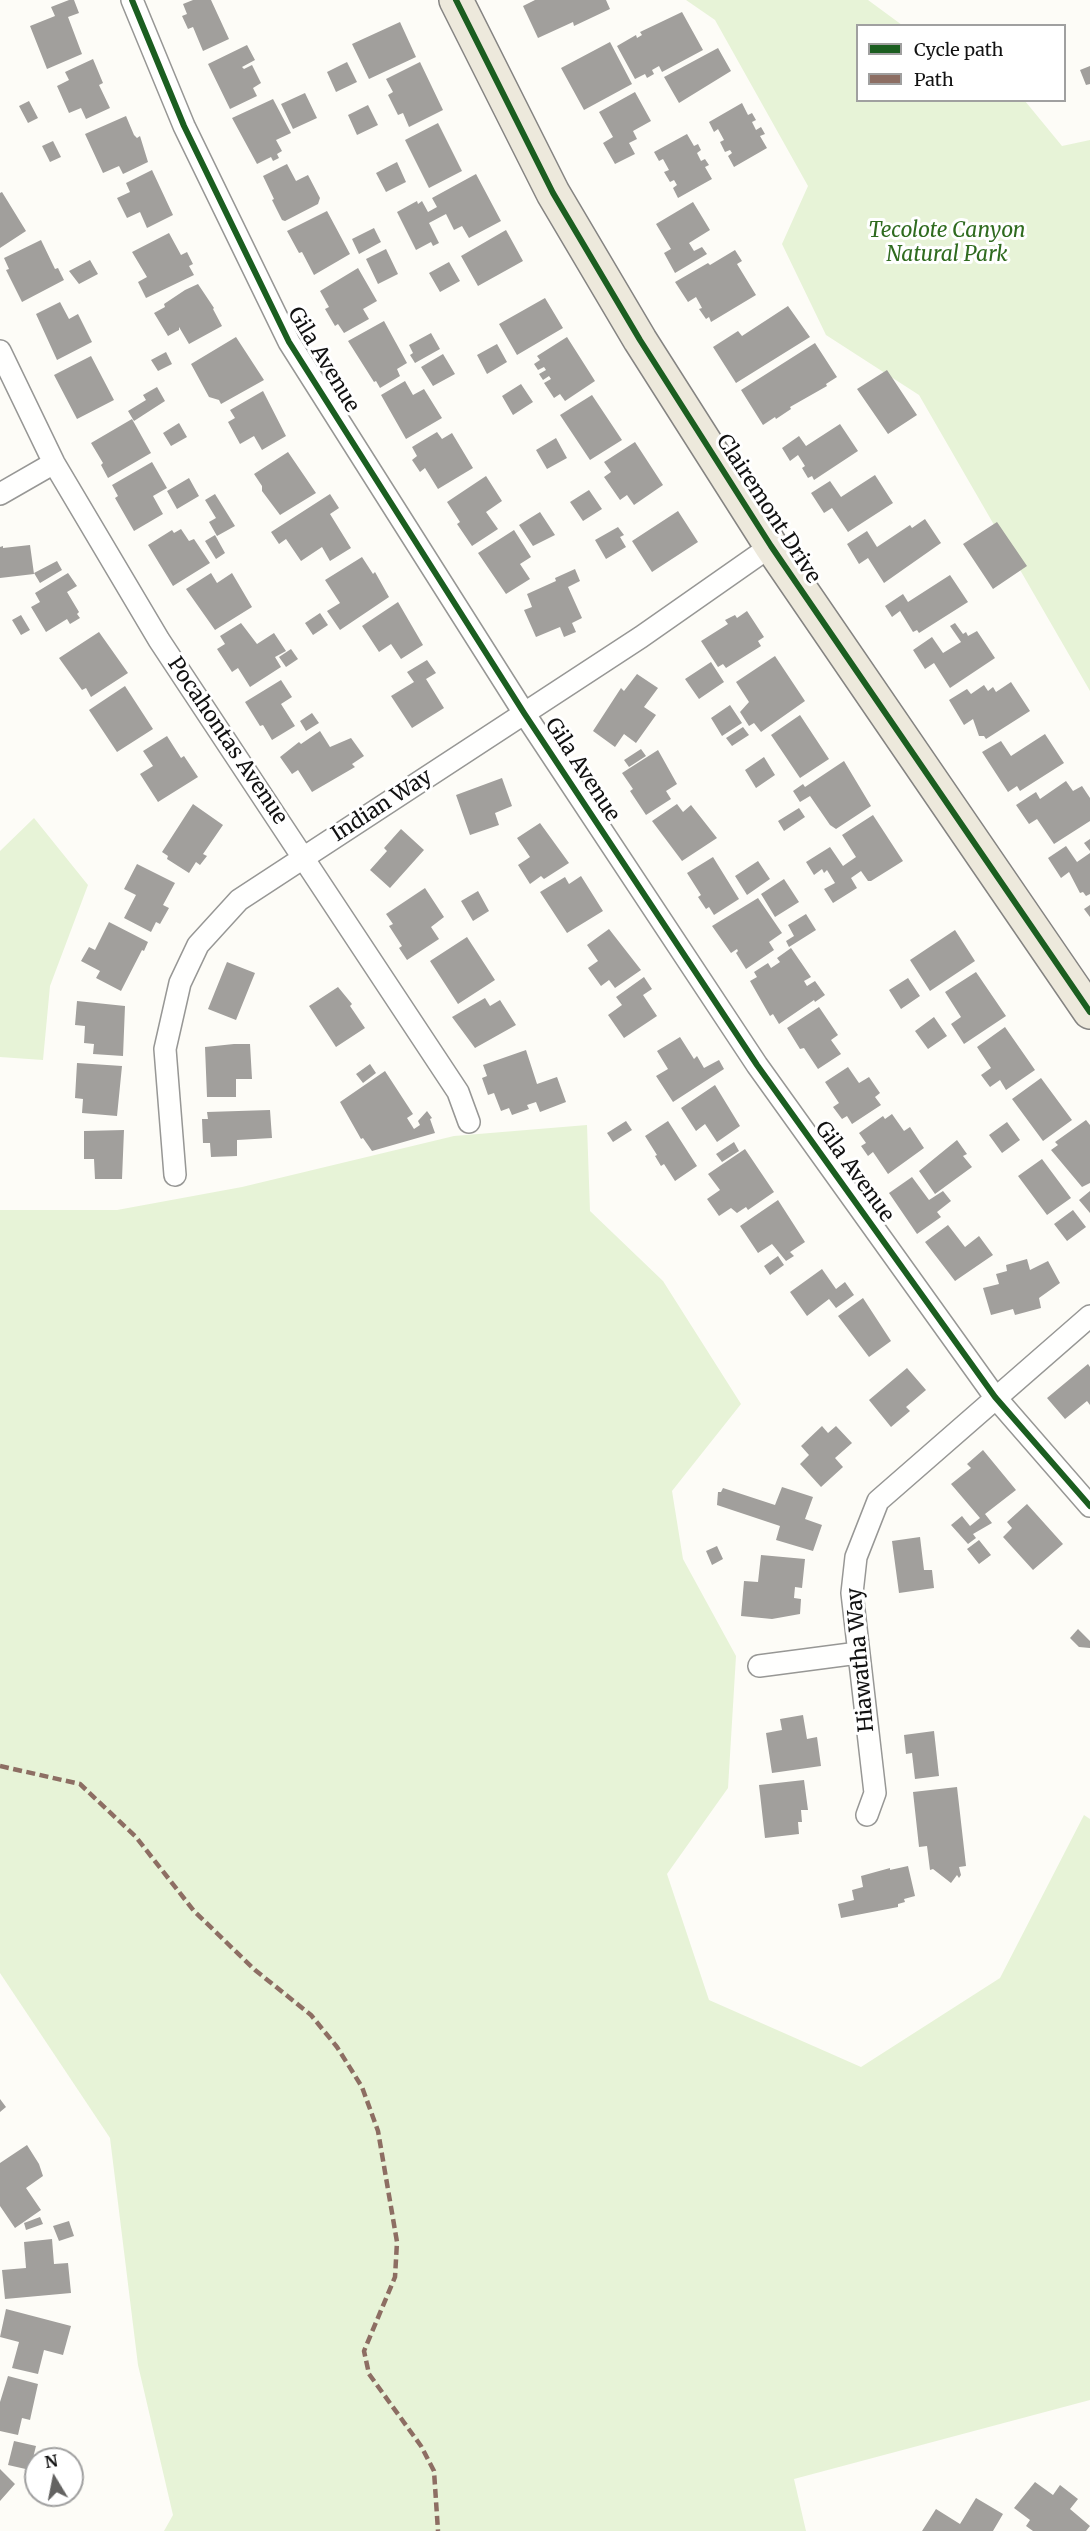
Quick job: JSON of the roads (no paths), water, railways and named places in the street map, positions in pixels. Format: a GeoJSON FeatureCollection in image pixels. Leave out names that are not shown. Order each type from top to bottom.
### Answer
{"type":"FeatureCollection","features":[{"type":"Feature","properties":{"kind":"main road","name":"Clairemont Drive"},"geometry":{"type":"LineString","coordinates":[[456,0],[553,193],[640,340],[771,546],[1090,1012]]}},
{"type":"Feature","properties":{"kind":"street","name":"Gila Avenue"},"geometry":{"type":"LineString","coordinates":[[132,0],[184,126],[289,342],[524,712],[757,1065],[995,1397],[1090,1506]]}},
{"type":"Feature","properties":{"kind":"street","name":"Pocahontas Avenue"},"geometry":{"type":"LineString","coordinates":[[0,351],[54,463],[159,640],[458,1092],[469,1122]]}},
{"type":"Feature","properties":{"kind":"street"},"geometry":{"type":"LineString","coordinates":[[0,494],[54,463]]}},
{"type":"Feature","properties":{"kind":"street","name":"Indian Way"},"geometry":{"type":"LineString","coordinates":[[175,1175],[165,1049],[180,983],[198,945],[239,900],[641,637],[771,546]]}},
{"type":"Feature","properties":{"kind":"street","name":"Hiawatha Way"},"geometry":{"type":"LineString","coordinates":[[867,1815],[875,1793],[852,1593],[856,1557],[878,1501],[1090,1316]]}},
{"type":"Feature","properties":{"kind":"street"},"geometry":{"type":"LineString","coordinates":[[759,1666],[858,1653]]}},
{"type":"Feature","properties":{"kind":"park label","name":"Tecolote Canyon Natural Park"},"geometry":{"type":"Point","coordinates":[947,243]}}]}
